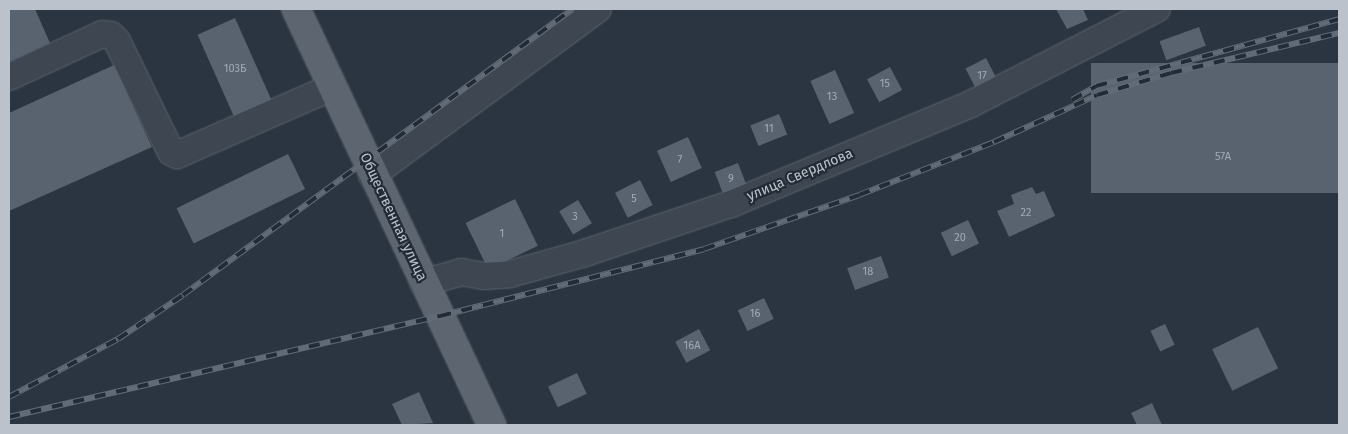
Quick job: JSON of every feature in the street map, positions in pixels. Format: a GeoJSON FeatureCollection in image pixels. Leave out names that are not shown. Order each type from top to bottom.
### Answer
{"type":"FeatureCollection","features":[{"type":"Feature","properties":{"kind":"main road","name":"Общественная улица"},"geometry":{"type":"LineString","coordinates":[[296,9],[372,175],[492,425]]}},
{"type":"Feature","properties":{"kind":"street"},"geometry":{"type":"LineString","coordinates":[[372,175],[598,9]]}},
{"type":"Feature","properties":{"kind":"street","name":"улица Свердлова"},"geometry":{"type":"LineString","coordinates":[[424,282],[461,272],[484,276],[510,274],[585,253],[732,204],[969,105],[1157,9]]}},
{"type":"Feature","properties":{"kind":"street"},"geometry":{"type":"LineString","coordinates":[[9,78],[102,34],[110,35],[117,41],[171,152],[177,155],[333,87]]}},
{"type":"Feature","properties":{"kind":"building"},"geometry":{"type":"Polygon","coordinates":[[[9,9],[35,9],[50,43],[9,62],[9,9]]]}},
{"type":"Feature","properties":{"kind":"building"},"geometry":{"type":"Polygon","coordinates":[[[1056,9],[1083,9],[1088,20],[1067,29],[1056,9]]]}},
{"type":"Feature","properties":{"kind":"building"},"geometry":{"type":"Polygon","coordinates":[[[235,18],[273,103],[235,120],[198,35],[235,18]]]}},
{"type":"Feature","properties":{"kind":"building"},"geometry":{"type":"Polygon","coordinates":[[[1199,27],[1206,46],[1166,60],[1160,41],[1199,27]]]}},
{"type":"Feature","properties":{"kind":"building"},"geometry":{"type":"Polygon","coordinates":[[[986,58],[999,84],[979,94],[966,68],[986,58]]]}},
{"type":"Feature","properties":{"kind":"building"},"geometry":{"type":"Polygon","coordinates":[[[1091,63],[1339,63],[1339,193],[1091,193],[1091,63]]]}},
{"type":"Feature","properties":{"kind":"building"},"geometry":{"type":"Polygon","coordinates":[[[114,65],[152,147],[9,211],[9,113],[114,65]]]}},
{"type":"Feature","properties":{"kind":"building"},"geometry":{"type":"Polygon","coordinates":[[[890,67],[902,90],[879,102],[867,79],[890,67]]]}},
{"type":"Feature","properties":{"kind":"building"},"geometry":{"type":"Polygon","coordinates":[[[835,70],[854,113],[829,124],[810,81],[835,70]]]}},
{"type":"Feature","properties":{"kind":"building"},"geometry":{"type":"Polygon","coordinates":[[[779,114],[787,134],[758,146],[750,126],[779,114]]]}},
{"type":"Feature","properties":{"kind":"building"},"geometry":{"type":"Polygon","coordinates":[[[688,137],[702,168],[671,182],[657,151],[688,137]]]}},
{"type":"Feature","properties":{"kind":"building"},"geometry":{"type":"Polygon","coordinates":[[[288,154],[305,189],[194,243],[177,208],[288,154]]]}},
{"type":"Feature","properties":{"kind":"building"},"geometry":{"type":"Polygon","coordinates":[[[738,163],[747,187],[724,196],[715,172],[738,163]]]}},
{"type":"Feature","properties":{"kind":"building"},"geometry":{"type":"Polygon","coordinates":[[[640,180],[653,205],[628,218],[615,193],[640,180]]]}},
{"type":"Feature","properties":{"kind":"building"},"geometry":{"type":"Polygon","coordinates":[[[1032,187],[1036,194],[1044,191],[1055,216],[1009,237],[997,211],[1014,204],[1011,195],[1032,187]]]}},
{"type":"Feature","properties":{"kind":"building"},"geometry":{"type":"Polygon","coordinates":[[[515,199],[538,246],[488,270],[466,223],[515,199]]]}},
{"type":"Feature","properties":{"kind":"building"},"geometry":{"type":"Polygon","coordinates":[[[578,200],[592,223],[573,234],[559,211],[578,200]]]}},
{"type":"Feature","properties":{"kind":"building"},"geometry":{"type":"Polygon","coordinates":[[[968,220],[979,244],[952,256],[941,233],[968,220]]]}},
{"type":"Feature","properties":{"kind":"building"},"geometry":{"type":"Polygon","coordinates":[[[881,256],[889,278],[855,290],[847,268],[881,256]]]}},
{"type":"Feature","properties":{"kind":"building"},"geometry":{"type":"Polygon","coordinates":[[[764,298],[774,319],[747,331],[738,310],[764,298]]]}},
{"type":"Feature","properties":{"kind":"building"},"geometry":{"type":"Polygon","coordinates":[[[1165,324],[1175,345],[1160,352],[1150,331],[1165,324]]]}},
{"type":"Feature","properties":{"kind":"building"},"geometry":{"type":"Polygon","coordinates":[[[1258,327],[1278,368],[1232,391],[1212,349],[1258,327]]]}},
{"type":"Feature","properties":{"kind":"building"},"geometry":{"type":"Polygon","coordinates":[[[699,329],[710,350],[686,363],[675,342],[699,329]]]}},
{"type":"Feature","properties":{"kind":"building"},"geometry":{"type":"Polygon","coordinates":[[[577,373],[587,394],[558,407],[548,387],[577,373]]]}},
{"type":"Feature","properties":{"kind":"building"},"geometry":{"type":"Polygon","coordinates":[[[419,392],[433,423],[402,425],[392,404],[419,392]]]}},
{"type":"Feature","properties":{"kind":"building"},"geometry":{"type":"Polygon","coordinates":[[[1152,403],[1162,425],[1137,425],[1131,413],[1152,403]]]}},
{"type":"Feature","properties":{"kind":"railway"},"geometry":{"type":"LineString","coordinates":[[9,397],[118,339],[183,295],[572,9]]}},
{"type":"Feature","properties":{"kind":"railway"},"geometry":{"type":"LineString","coordinates":[[1072,100],[1096,86],[1339,19]]}},
{"type":"Feature","properties":{"kind":"railway"},"geometry":{"type":"LineString","coordinates":[[9,417],[440,316],[704,249],[859,195],[994,142],[1097,95],[1171,73],[1339,33]]}}]}
